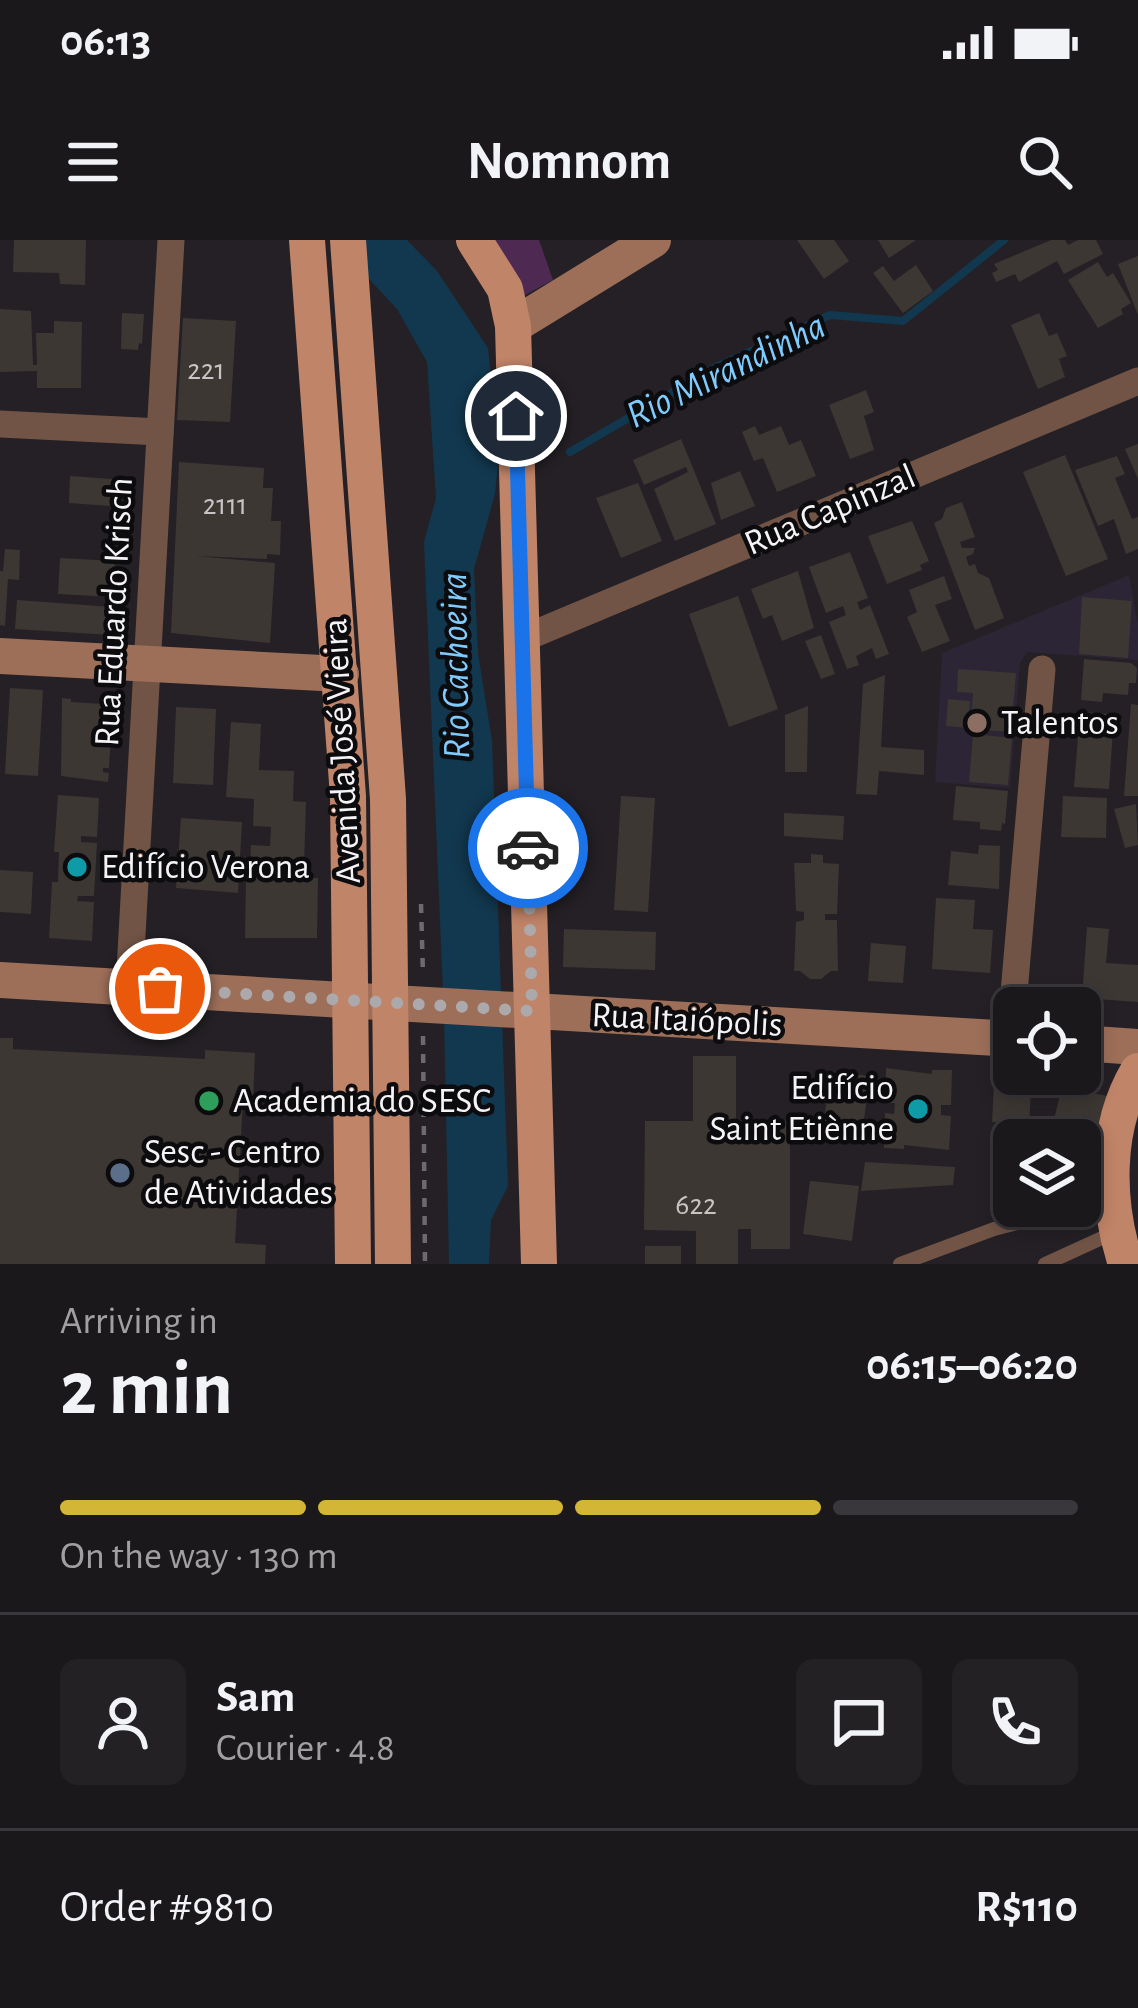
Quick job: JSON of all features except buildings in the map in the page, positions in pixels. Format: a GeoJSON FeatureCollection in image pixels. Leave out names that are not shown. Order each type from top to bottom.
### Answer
{"type":"FeatureCollection","features":[{"type":"Feature","properties":{"kind":"main road","name":"Avenida José Vieira"},"geometry":{"type":"LineString","coordinates":[[307,240],[348,796],[353,1264]]}},
{"type":"Feature","properties":{"kind":"main road","name":"Avenida José Vieira"},"geometry":{"type":"LineString","coordinates":[[348,240],[388,799],[393,1264]]}},
{"type":"Feature","properties":{"kind":"main road"},"geometry":{"type":"LineString","coordinates":[[474,240],[505,289],[513,326],[522,640],[521,1010],[539,1264]]}},
{"type":"Feature","properties":{"kind":"main road"},"geometry":{"type":"LineString","coordinates":[[513,326],[653,240]]}},
{"type":"Feature","properties":{"kind":"main road"},"geometry":{"type":"LineString","coordinates":[[0,656],[341,674]]}},
{"type":"Feature","properties":{"kind":"main road","name":"Rua Itaiópolis"},"geometry":{"type":"LineString","coordinates":[[0,980],[993,1038]]}},
{"type":"Feature","properties":{"kind":"main road"},"geometry":{"type":"LineString","coordinates":[[1101,1044],[1138,1047]]}},
{"type":"Feature","properties":{"kind":"main road"},"geometry":{"type":"LineString","coordinates":[[1116,1216],[1123,1107],[1138,1071]]}},
{"type":"Feature","properties":{"kind":"main road"},"geometry":{"type":"LineString","coordinates":[[1116,1216],[1138,1105]]}},
{"type":"Feature","properties":{"kind":"street","name":"Rua Eduardo Krisch"},"geometry":{"type":"LineString","coordinates":[[129,988],[171,240]]}},
{"type":"Feature","properties":{"kind":"street","name":"Rua Capinzal"},"geometry":{"type":"LineString","coordinates":[[522,640],[1138,381]]}},
{"type":"Feature","properties":{"kind":"street"},"geometry":{"type":"LineString","coordinates":[[0,424],[160,433]]}},
{"type":"Feature","properties":{"kind":"street"},"geometry":{"type":"LineString","coordinates":[[1016,987],[1042,670]]}},
{"type":"Feature","properties":{"kind":"lane"},"geometry":{"type":"LineString","coordinates":[[900,1264],[994,1229],[1116,1216]]}},
{"type":"Feature","properties":{"kind":"lane"},"geometry":{"type":"LineString","coordinates":[[1045,1264],[1116,1216]]}},
{"type":"Feature","properties":{"kind":"shaded area"},"geometry":{"type":"Polygon","coordinates":[[[490,240],[539,240],[553,280],[523,296],[490,240]]]}},
{"type":"Feature","properties":{"kind":"shaded area","name":"Talentos"},"geometry":{"type":"Polygon","coordinates":[[[1129,575],[1138,624],[1138,660],[1027,652],[1020,663],[1010,788],[935,782],[942,653],[1129,575]]]}},
{"type":"Feature","properties":{"kind":"water","name":"Rio Cachoeira"},"geometry":{"type":"Polygon","coordinates":[[[333,240],[407,240],[437,271],[488,348],[499,453],[495,494],[474,569],[478,653],[492,741],[508,1186],[491,1220],[489,1264],[449,1264],[444,1015],[424,542],[436,498],[427,362],[397,309],[333,240]]]}},
{"type":"Feature","properties":{"kind":"waterway","name":"Rio Mirandinha"},"geometry":{"type":"LineString","coordinates":[[570,452],[716,367],[830,315],[903,321],[1004,240]]}},
{"type":"Feature","properties":{"kind":"way so far"},"geometry":{"type":"LineString","coordinates":[[160,989],[532,1011],[528,848]]}},
{"type":"Feature","properties":{"kind":"place","name":"Talentos"},"geometry":{"type":"Point","coordinates":[977,723]}},
{"type":"Feature","properties":{"kind":"place","name":"Edifício Verona"},"geometry":{"type":"Point","coordinates":[77,867]}},
{"type":"Feature","properties":{"kind":"place","name":"Academia do SESC"},"geometry":{"type":"Point","coordinates":[209,1101]}},
{"type":"Feature","properties":{"kind":"place","name":"Edifício Saint Etiènne"},"geometry":{"type":"Point","coordinates":[918,1109]}},
{"type":"Feature","properties":{"kind":"place","name":"Sesc - Centro de Atividades"},"geometry":{"type":"Point","coordinates":[120,1173]}},
{"type":"Feature","properties":{"kind":"route"},"geometry":{"type":"LineString","coordinates":[[516,416],[528,848]]}}]}
